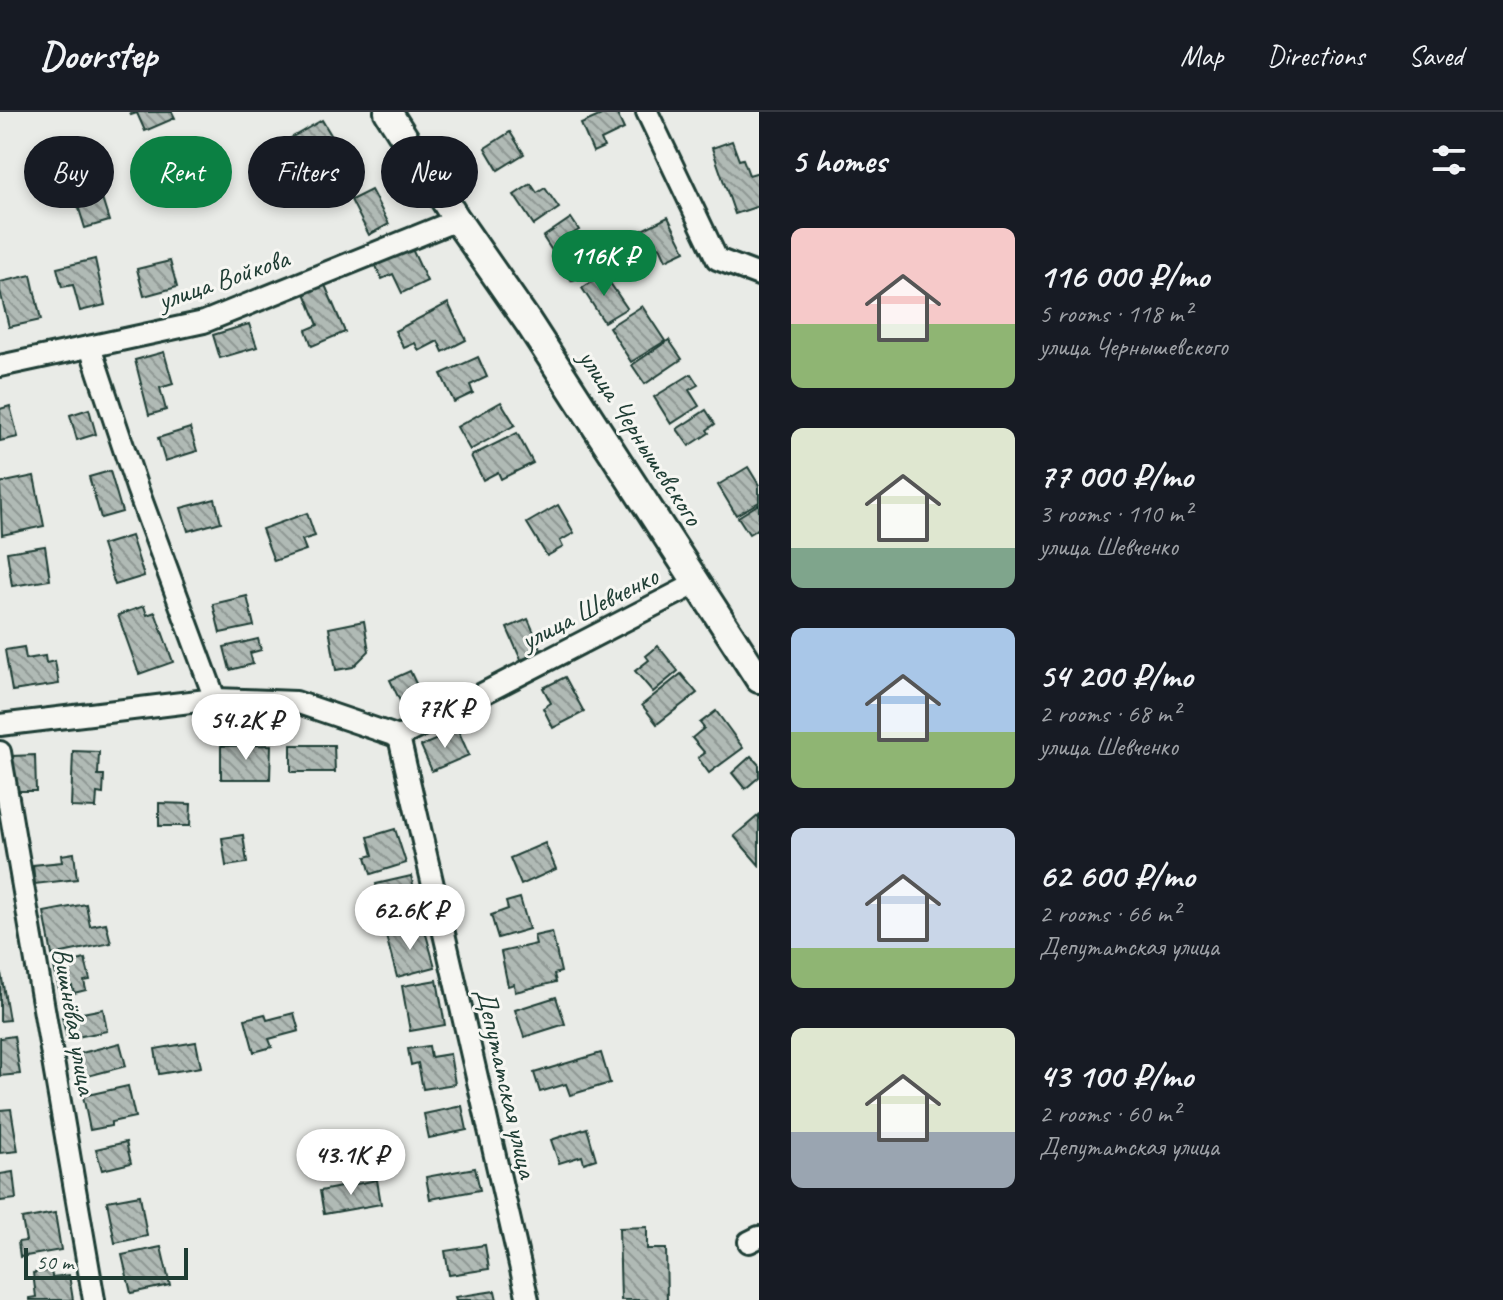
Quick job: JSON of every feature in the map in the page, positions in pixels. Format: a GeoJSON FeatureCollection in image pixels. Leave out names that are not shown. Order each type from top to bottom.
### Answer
{"type":"FeatureCollection","features":[{"type":"Feature","properties":{"kind":"street","name":"улица Чернышевского"},"geometry":{"type":"LineString","coordinates":[[388,112],[697,583],[755,663]]}},
{"type":"Feature","properties":{"kind":"street"},"geometry":{"type":"LineString","coordinates":[[647,112],[717,259],[759,275]]}},
{"type":"Feature","properties":{"kind":"street","name":"улица Войкова"},"geometry":{"type":"LineString","coordinates":[[0,366],[204,322],[457,220]]}},
{"type":"Feature","properties":{"kind":"street"},"geometry":{"type":"LineString","coordinates":[[90,347],[137,488],[215,699]]}},
{"type":"Feature","properties":{"kind":"street","name":"улица Шевченко"},"geometry":{"type":"LineString","coordinates":[[399,737],[697,583]]}},
{"type":"Feature","properties":{"kind":"street"},"geometry":{"type":"LineString","coordinates":[[0,725],[215,699],[296,702],[399,737]]}},
{"type":"Feature","properties":{"kind":"street","name":"Депутатская улица"},"geometry":{"type":"LineString","coordinates":[[399,737],[528,1300]]}},
{"type":"Feature","properties":{"kind":"street","name":"Вишнёвая улица"},"geometry":{"type":"LineString","coordinates":[[0,752],[94,1300]]}},
{"type":"Feature","properties":{"kind":"building"},"geometry":{"type":"Polygon","coordinates":[[[130,112],[172,112],[175,118],[145,131],[137,113],[131,115],[130,112]]]}},
{"type":"Feature","properties":{"kind":"building"},"geometry":{"type":"Polygon","coordinates":[[[608,112],[616,112],[624,129],[601,140],[604,147],[593,152],[581,124],[608,112]]]}},
{"type":"Feature","properties":{"kind":"building"},"geometry":{"type":"Polygon","coordinates":[[[322,120],[332,136],[294,136],[322,120]]]}},
{"type":"Feature","properties":{"kind":"building"},"geometry":{"type":"Polygon","coordinates":[[[510,132],[524,154],[498,170],[485,148],[510,132]]]}},
{"type":"Feature","properties":{"kind":"building"},"geometry":{"type":"Polygon","coordinates":[[[732,141],[749,175],[759,172],[759,206],[735,214],[712,148],[732,141]]]}},
{"type":"Feature","properties":{"kind":"building"},"geometry":{"type":"Polygon","coordinates":[[[531,184],[537,193],[545,188],[559,208],[534,225],[514,195],[531,184]]]}},
{"type":"Feature","properties":{"kind":"building"},"geometry":{"type":"Polygon","coordinates":[[[371,190],[389,224],[369,235],[355,208],[365,208],[365,193],[371,190]]]}},
{"type":"Feature","properties":{"kind":"building"},"geometry":{"type":"Polygon","coordinates":[[[79,208],[105,208],[109,221],[85,228],[79,208]]]}},
{"type":"Feature","properties":{"kind":"building"},"geometry":{"type":"Polygon","coordinates":[[[668,217],[685,251],[666,260],[660,247],[653,251],[642,230],[668,217]]]}},
{"type":"Feature","properties":{"kind":"building"},"geometry":{"type":"Polygon","coordinates":[[[571,218],[579,230],[574,233],[586,251],[591,247],[601,262],[572,281],[543,237],[571,218]]]}},
{"type":"Feature","properties":{"kind":"building"},"geometry":{"type":"Polygon","coordinates":[[[411,247],[427,281],[402,293],[393,274],[382,279],[375,264],[411,247]]]}},
{"type":"Feature","properties":{"kind":"building"},"geometry":{"type":"Polygon","coordinates":[[[95,259],[105,305],[80,311],[73,285],[62,287],[57,268],[95,259]]]}},
{"type":"Feature","properties":{"kind":"building"},"geometry":{"type":"Polygon","coordinates":[[[170,261],[177,287],[144,296],[137,269],[170,261]]]}},
{"type":"Feature","properties":{"kind":"building"},"geometry":{"type":"Polygon","coordinates":[[[604,274],[627,308],[604,322],[582,288],[604,274]]]}},
{"type":"Feature","properties":{"kind":"building"},"geometry":{"type":"Polygon","coordinates":[[[31,275],[41,320],[9,327],[0,282],[31,275]]]}},
{"type":"Feature","properties":{"kind":"building"},"geometry":{"type":"Polygon","coordinates":[[[325,285],[345,332],[312,346],[306,330],[318,325],[305,293],[325,285]]]}},
{"type":"Feature","properties":{"kind":"building"},"geometry":{"type":"Polygon","coordinates":[[[448,303],[466,340],[443,352],[438,341],[419,351],[415,343],[404,348],[395,331],[448,303]]]}},
{"type":"Feature","properties":{"kind":"building"},"geometry":{"type":"Polygon","coordinates":[[[642,306],[665,341],[631,362],[609,327],[642,306]]]}},
{"type":"Feature","properties":{"kind":"building"},"geometry":{"type":"Polygon","coordinates":[[[249,324],[257,347],[220,358],[213,335],[249,324]]]}},
{"type":"Feature","properties":{"kind":"building"},"geometry":{"type":"Polygon","coordinates":[[[669,340],[682,359],[645,384],[632,365],[669,340]]]}},
{"type":"Feature","properties":{"kind":"building"},"geometry":{"type":"Polygon","coordinates":[[[164,352],[173,384],[160,388],[166,410],[149,415],[135,360],[164,352]]]}},
{"type":"Feature","properties":{"kind":"building"},"geometry":{"type":"Polygon","coordinates":[[[478,357],[487,377],[470,385],[473,393],[454,402],[441,374],[478,357]]]}},
{"type":"Feature","properties":{"kind":"building"},"geometry":{"type":"Polygon","coordinates":[[[691,374],[698,385],[689,390],[699,406],[671,424],[654,397],[691,374]]]}},
{"type":"Feature","properties":{"kind":"building"},"geometry":{"type":"Polygon","coordinates":[[[501,402],[515,425],[470,450],[457,427],[501,402]]]}},
{"type":"Feature","properties":{"kind":"building"},"geometry":{"type":"Polygon","coordinates":[[[10,406],[18,437],[0,441],[0,409],[10,406]]]}},
{"type":"Feature","properties":{"kind":"building"},"geometry":{"type":"Polygon","coordinates":[[[89,409],[96,434],[77,440],[70,415],[89,409]]]}},
{"type":"Feature","properties":{"kind":"building"},"geometry":{"type":"Polygon","coordinates":[[[706,410],[715,424],[707,430],[709,433],[689,446],[677,429],[706,410]]]}},
{"type":"Feature","properties":{"kind":"building"},"geometry":{"type":"Polygon","coordinates":[[[190,428],[197,451],[165,461],[158,438],[190,428]]]}},
{"type":"Feature","properties":{"kind":"building"},"geometry":{"type":"Polygon","coordinates":[[[517,433],[533,463],[501,479],[498,472],[483,480],[471,456],[517,433]]]}},
{"type":"Feature","properties":{"kind":"building"},"geometry":{"type":"Polygon","coordinates":[[[748,467],[759,485],[759,502],[736,515],[718,485],[748,467]]]}},
{"type":"Feature","properties":{"kind":"building"},"geometry":{"type":"Polygon","coordinates":[[[110,471],[122,512],[101,518],[89,477],[110,471]]]}},
{"type":"Feature","properties":{"kind":"building"},"geometry":{"type":"Polygon","coordinates":[[[34,476],[44,526],[2,535],[0,483],[34,476]]]}},
{"type":"Feature","properties":{"kind":"building"},"geometry":{"type":"Polygon","coordinates":[[[215,499],[221,522],[188,531],[181,508],[215,499]]]}},
{"type":"Feature","properties":{"kind":"building"},"geometry":{"type":"Polygon","coordinates":[[[759,504],[759,528],[749,534],[738,517],[759,504]]]}},
{"type":"Feature","properties":{"kind":"building"},"geometry":{"type":"Polygon","coordinates":[[[558,505],[574,533],[560,541],[563,547],[547,556],[527,523],[558,505]]]}},
{"type":"Feature","properties":{"kind":"building"},"geometry":{"type":"Polygon","coordinates":[[[307,513],[315,536],[302,540],[306,550],[274,561],[262,529],[307,513]]]}},
{"type":"Feature","properties":{"kind":"building"},"geometry":{"type":"Polygon","coordinates":[[[131,536],[144,576],[115,585],[102,545],[131,536]]]}},
{"type":"Feature","properties":{"kind":"building"},"geometry":{"type":"Polygon","coordinates":[[[45,546],[50,580],[12,586],[7,552],[45,546]]]}},
{"type":"Feature","properties":{"kind":"building"},"geometry":{"type":"Polygon","coordinates":[[[247,596],[254,626],[220,633],[213,604],[247,596]]]}},
{"type":"Feature","properties":{"kind":"building"},"geometry":{"type":"Polygon","coordinates":[[[144,606],[147,615],[155,612],[173,662],[139,674],[118,615],[144,606]]]}},
{"type":"Feature","properties":{"kind":"building"},"geometry":{"type":"Polygon","coordinates":[[[528,619],[542,651],[521,660],[507,628],[528,619]]]}},
{"type":"Feature","properties":{"kind":"building"},"geometry":{"type":"Polygon","coordinates":[[[364,621],[369,651],[353,667],[336,670],[329,628],[364,621]]]}},
{"type":"Feature","properties":{"kind":"building"},"geometry":{"type":"Polygon","coordinates":[[[258,639],[261,650],[250,653],[253,664],[230,670],[224,647],[258,639]]]}},
{"type":"Feature","properties":{"kind":"building"},"geometry":{"type":"Polygon","coordinates":[[[658,646],[678,671],[653,692],[635,671],[649,660],[646,656],[658,646]]]}},
{"type":"Feature","properties":{"kind":"building"},"geometry":{"type":"Polygon","coordinates":[[[24,647],[26,659],[45,656],[46,663],[55,661],[59,684],[12,691],[5,650],[24,647]]]}},
{"type":"Feature","properties":{"kind":"building"},"geometry":{"type":"Polygon","coordinates":[[[410,671],[421,694],[401,703],[390,680],[410,671]]]}},
{"type":"Feature","properties":{"kind":"building"},"geometry":{"type":"Polygon","coordinates":[[[681,674],[697,693],[657,724],[642,705],[681,674]]]}},
{"type":"Feature","properties":{"kind":"building"},"geometry":{"type":"Polygon","coordinates":[[[565,677],[584,712],[553,728],[543,708],[551,703],[543,688],[565,677]]]}},
{"type":"Feature","properties":{"kind":"building"},"geometry":{"type":"Polygon","coordinates":[[[716,711],[743,748],[709,773],[698,758],[705,753],[692,738],[704,728],[700,723],[716,711]]]}},
{"type":"Feature","properties":{"kind":"building"},"geometry":{"type":"Polygon","coordinates":[[[458,730],[469,755],[432,771],[421,746],[458,730]]]}},
{"type":"Feature","properties":{"kind":"building"},"geometry":{"type":"Polygon","coordinates":[[[271,745],[270,779],[221,779],[221,746],[271,745]]]}},
{"type":"Feature","properties":{"kind":"building"},"geometry":{"type":"Polygon","coordinates":[[[291,745],[334,745],[335,772],[291,772],[291,745]]]}},
{"type":"Feature","properties":{"kind":"building"},"geometry":{"type":"Polygon","coordinates":[[[73,751],[99,752],[98,775],[104,775],[103,794],[97,793],[96,808],[71,807],[73,751]]]}},
{"type":"Feature","properties":{"kind":"building"},"geometry":{"type":"Polygon","coordinates":[[[35,755],[36,791],[13,791],[12,756],[35,755]]]}},
{"type":"Feature","properties":{"kind":"building"},"geometry":{"type":"Polygon","coordinates":[[[751,756],[759,765],[759,777],[745,789],[732,773],[751,756]]]}},
{"type":"Feature","properties":{"kind":"building"},"geometry":{"type":"Polygon","coordinates":[[[159,803],[191,804],[190,826],[159,826],[159,803]]]}},
{"type":"Feature","properties":{"kind":"building"},"geometry":{"type":"Polygon","coordinates":[[[759,815],[759,865],[734,836],[759,815]]]}},
{"type":"Feature","properties":{"kind":"building"},"geometry":{"type":"Polygon","coordinates":[[[395,829],[406,863],[371,874],[366,857],[373,855],[368,837],[395,829]]]}},
{"type":"Feature","properties":{"kind":"building"},"geometry":{"type":"Polygon","coordinates":[[[243,835],[247,863],[226,866],[222,838],[243,835]]]}},
{"type":"Feature","properties":{"kind":"building"},"geometry":{"type":"Polygon","coordinates":[[[545,843],[556,869],[521,885],[510,858],[545,843]]]}},
{"type":"Feature","properties":{"kind":"building"},"geometry":{"type":"Polygon","coordinates":[[[74,853],[77,879],[35,884],[33,865],[62,862],[61,855],[74,853]]]}},
{"type":"Feature","properties":{"kind":"building"},"geometry":{"type":"Polygon","coordinates":[[[411,876],[419,909],[384,917],[376,884],[411,876]]]}},
{"type":"Feature","properties":{"kind":"building"},"geometry":{"type":"Polygon","coordinates":[[[520,898],[529,929],[498,938],[491,915],[508,909],[506,902],[520,898]]]}},
{"type":"Feature","properties":{"kind":"building"},"geometry":{"type":"Polygon","coordinates":[[[86,904],[90,926],[106,923],[111,943],[52,955],[44,912],[86,904]]]}},
{"type":"Feature","properties":{"kind":"building"},"geometry":{"type":"Polygon","coordinates":[[[424,927],[435,967],[397,977],[386,936],[424,927]]]}},
{"type":"Feature","properties":{"kind":"building"},"geometry":{"type":"Polygon","coordinates":[[[552,932],[561,972],[554,974],[556,982],[515,992],[514,984],[508,986],[501,952],[536,944],[534,936],[552,932]]]}},
{"type":"Feature","properties":{"kind":"building"},"geometry":{"type":"Polygon","coordinates":[[[85,959],[90,980],[84,981],[86,990],[74,993],[72,986],[59,989],[54,967],[85,959]]]}},
{"type":"Feature","properties":{"kind":"building"},"geometry":{"type":"Polygon","coordinates":[[[0,967],[9,1020],[0,1021],[0,967]]]}},
{"type":"Feature","properties":{"kind":"building"},"geometry":{"type":"Polygon","coordinates":[[[437,980],[445,1025],[410,1031],[402,986],[437,980]]]}},
{"type":"Feature","properties":{"kind":"building"},"geometry":{"type":"Polygon","coordinates":[[[556,997],[565,1024],[524,1037],[515,1010],[556,997]]]}},
{"type":"Feature","properties":{"kind":"building"},"geometry":{"type":"Polygon","coordinates":[[[103,1009],[107,1031],[67,1039],[62,1017],[103,1009]]]}},
{"type":"Feature","properties":{"kind":"building"},"geometry":{"type":"Polygon","coordinates":[[[294,1013],[299,1031],[269,1039],[272,1047],[254,1052],[245,1019],[265,1014],[267,1020],[294,1013]]]}},
{"type":"Feature","properties":{"kind":"building"},"geometry":{"type":"Polygon","coordinates":[[[14,1036],[20,1074],[0,1076],[0,1038],[14,1036]]]}},
{"type":"Feature","properties":{"kind":"building"},"geometry":{"type":"Polygon","coordinates":[[[196,1042],[201,1067],[159,1074],[155,1049],[196,1042]]]}},
{"type":"Feature","properties":{"kind":"building"},"geometry":{"type":"Polygon","coordinates":[[[120,1043],[126,1066],[80,1078],[74,1055],[120,1043]]]}},
{"type":"Feature","properties":{"kind":"building"},"geometry":{"type":"Polygon","coordinates":[[[429,1046],[431,1057],[450,1054],[455,1084],[423,1089],[418,1063],[411,1065],[408,1049],[429,1046]]]}},
{"type":"Feature","properties":{"kind":"building"},"geometry":{"type":"Polygon","coordinates":[[[601,1053],[610,1083],[570,1095],[566,1084],[540,1092],[534,1073],[601,1053]]]}},
{"type":"Feature","properties":{"kind":"building"},"geometry":{"type":"Polygon","coordinates":[[[128,1086],[135,1117],[90,1130],[83,1096],[128,1086]]]}},
{"type":"Feature","properties":{"kind":"building"},"geometry":{"type":"Polygon","coordinates":[[[462,1106],[467,1130],[429,1138],[424,1114],[462,1106]]]}},
{"type":"Feature","properties":{"kind":"building"},"geometry":{"type":"Polygon","coordinates":[[[11,1109],[18,1151],[0,1153],[0,1110],[11,1109]]]}},
{"type":"Feature","properties":{"kind":"building"},"geometry":{"type":"Polygon","coordinates":[[[587,1128],[596,1159],[584,1163],[582,1156],[559,1163],[551,1140],[587,1128]]]}},
{"type":"Feature","properties":{"kind":"building"},"geometry":{"type":"Polygon","coordinates":[[[126,1142],[131,1163],[102,1170],[96,1149],[126,1142]]]}},
{"type":"Feature","properties":{"kind":"building"},"geometry":{"type":"Polygon","coordinates":[[[475,1168],[480,1190],[430,1199],[426,1177],[475,1168]]]}},
{"type":"Feature","properties":{"kind":"building"},"geometry":{"type":"Polygon","coordinates":[[[13,1172],[16,1199],[0,1201],[0,1174],[13,1172]]]}},
{"type":"Feature","properties":{"kind":"building"},"geometry":{"type":"Polygon","coordinates":[[[377,1180],[381,1204],[324,1214],[320,1191],[377,1180]]]}},
{"type":"Feature","properties":{"kind":"building"},"geometry":{"type":"Polygon","coordinates":[[[140,1195],[147,1236],[115,1243],[107,1201],[140,1195]]]}},
{"type":"Feature","properties":{"kind":"building"},"geometry":{"type":"Polygon","coordinates":[[[55,1213],[61,1250],[20,1257],[18,1242],[26,1241],[22,1219],[55,1213]]]}},
{"type":"Feature","properties":{"kind":"building"},"geometry":{"type":"Polygon","coordinates":[[[647,1227],[647,1249],[666,1249],[667,1300],[621,1300],[619,1228],[647,1227]]]}},
{"type":"Feature","properties":{"kind":"building"},"geometry":{"type":"Polygon","coordinates":[[[485,1245],[489,1269],[449,1275],[445,1251],[485,1245]]]}},
{"type":"Feature","properties":{"kind":"building"},"geometry":{"type":"Polygon","coordinates":[[[161,1247],[170,1285],[131,1293],[122,1255],[161,1247]]]}},
{"type":"Feature","properties":{"kind":"building"},"geometry":{"type":"Polygon","coordinates":[[[51,1270],[52,1277],[69,1275],[73,1300],[29,1300],[36,1297],[33,1273],[51,1270]]]}},
{"type":"Feature","properties":{"kind":"building"},"geometry":{"type":"Polygon","coordinates":[[[495,1291],[497,1300],[456,1300],[455,1297],[495,1291]]]}}]}
